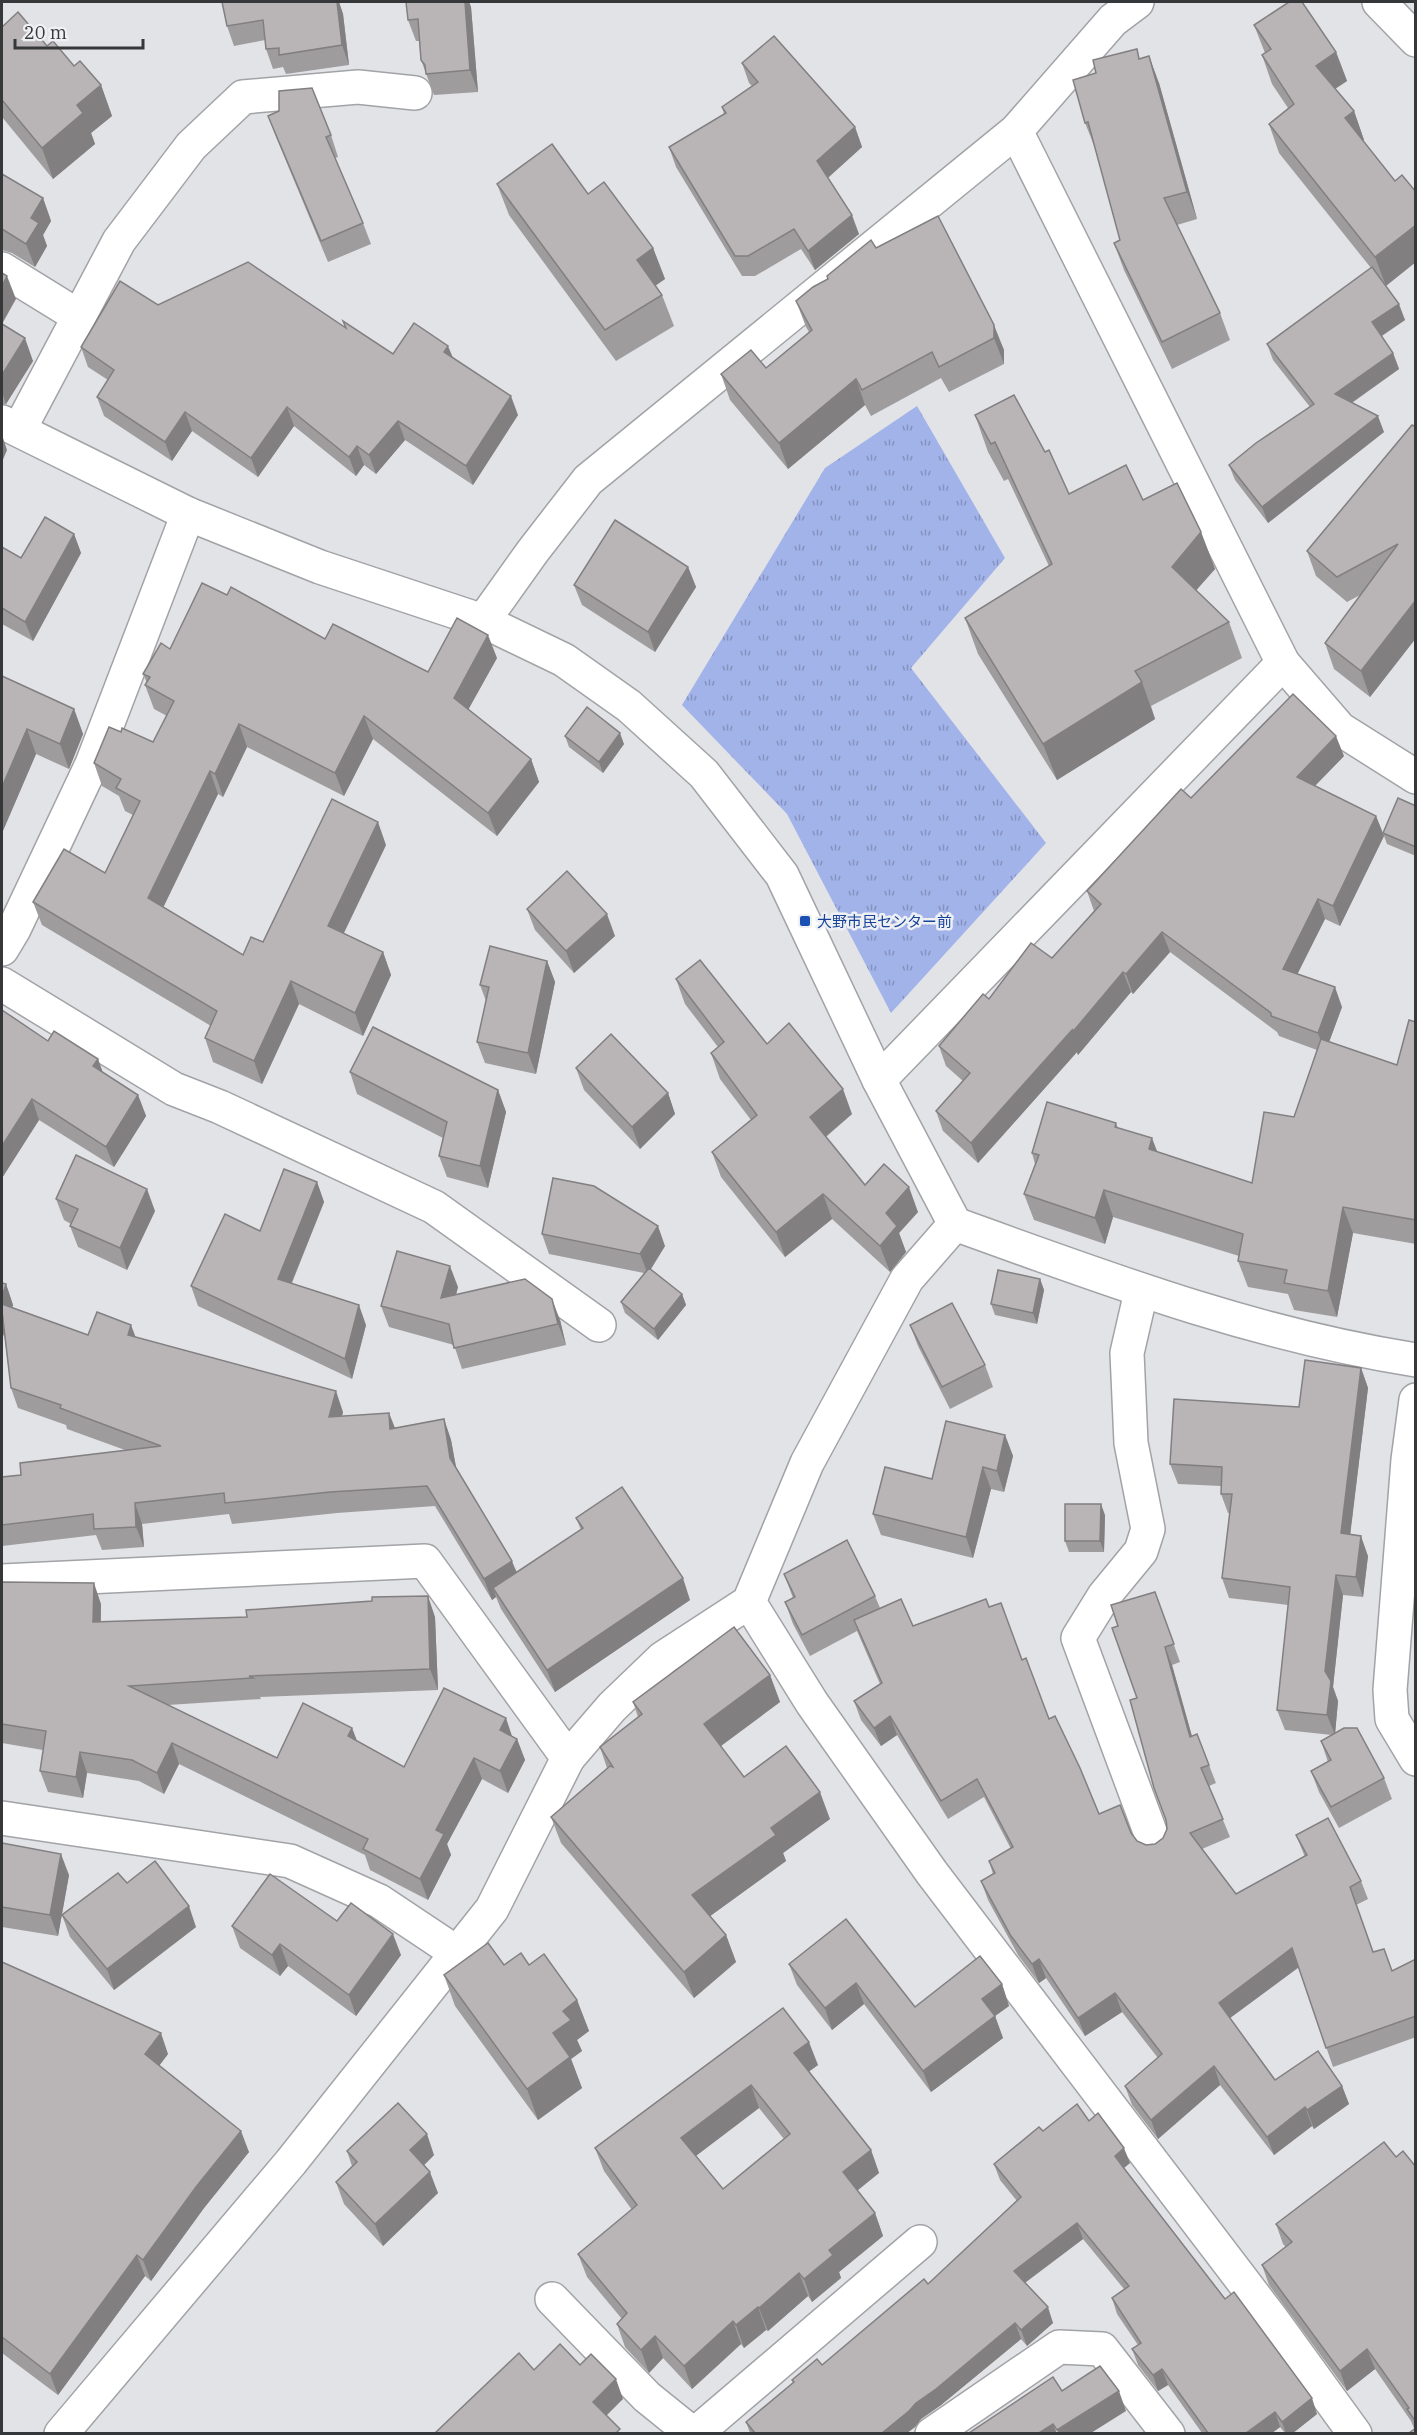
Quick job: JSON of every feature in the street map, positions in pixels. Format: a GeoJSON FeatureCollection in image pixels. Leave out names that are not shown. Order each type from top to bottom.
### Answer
{"type":"FeatureCollection","features":[{"type":"Feature","properties":{"kind":"street"},"geometry":{"type":"LineString","coordinates":[[483,621],[588,480],[1016,131],[1113,20],[1137,2]]}},
{"type":"Feature","properties":{"kind":"street"},"geometry":{"type":"LineString","coordinates":[[1379,2],[1416,40]]}},
{"type":"Feature","properties":{"kind":"street"},"geometry":{"type":"LineString","coordinates":[[415,93],[358,87],[243,97],[191,146],[119,241],[78,316],[10,426],[188,514],[320,567],[483,621],[564,660],[628,706],[704,774],[782,875],[879,1080],[955,1224],[1141,1292],[1257,1327],[1352,1350],[1416,1360]]}},
{"type":"Feature","properties":{"kind":"street"},"geometry":{"type":"LineString","coordinates":[[1016,131],[1283,663],[1340,729],[1416,777]]}},
{"type":"Feature","properties":{"kind":"street"},"geometry":{"type":"LineString","coordinates":[[2,268],[78,316]]}},
{"type":"Feature","properties":{"kind":"street"},"geometry":{"type":"LineString","coordinates":[[2,949],[23,910],[92,764],[188,514]]}},
{"type":"Feature","properties":{"kind":"street"},"geometry":{"type":"LineString","coordinates":[[879,1080],[1283,663]]}},
{"type":"Feature","properties":{"kind":"street"},"geometry":{"type":"LineString","coordinates":[[2,984],[174,1089],[220,1107],[434,1207],[599,1325]]}},
{"type":"Feature","properties":{"kind":"street"},"geometry":{"type":"LineString","coordinates":[[61,2433],[291,2162],[492,1909],[568,1758],[612,1707],[663,1658],[749,1602],[807,1463],[901,1290],[955,1224]]}},
{"type":"Feature","properties":{"kind":"street"},"geometry":{"type":"LineString","coordinates":[[1141,1292],[1127,1353],[1131,1443],[1148,1529],[1141,1551],[1104,1596],[1078,1638],[1155,1845]]}},
{"type":"Feature","properties":{"kind":"street"},"geometry":{"type":"LineString","coordinates":[[1416,1400],[1408,1460],[1405,1649],[1390,1690],[1392,1719],[1416,1759]]}},
{"type":"Feature","properties":{"kind":"street"},"geometry":{"type":"LineString","coordinates":[[2,1581],[425,1561],[568,1758]]}},
{"type":"Feature","properties":{"kind":"street"},"geometry":{"type":"LineString","coordinates":[[749,1602],[812,1703],[932,1872],[1271,2318],[1355,2433]]}},
{"type":"Feature","properties":{"kind":"street"},"geometry":{"type":"LineString","coordinates":[[2,1818],[290,1861],[379,1901],[457,1953]]}},
{"type":"Feature","properties":{"kind":"street"},"geometry":{"type":"LineString","coordinates":[[552,2299],[647,2397],[694,2433],[920,2242]]}},
{"type":"Feature","properties":{"kind":"street"},"geometry":{"type":"LineString","coordinates":[[932,2433],[1059,2347],[1102,2349],[1168,2433]]}},
{"type":"Feature","properties":{"kind":"green space"},"geometry":{"type":"Polygon","coordinates":[[[917,406],[1005,558],[911,668],[1046,843],[891,1013],[787,814],[682,705],[825,468],[917,406]]]}},
{"type":"Feature","properties":{"kind":"building"},"geometry":{"type":"Polygon","coordinates":[[[222,2],[337,2],[342,45],[279,55],[279,48],[266,49],[263,20],[227,26],[222,2]]]}},
{"type":"Feature","properties":{"kind":"building"},"geometry":{"type":"Polygon","coordinates":[[[406,2],[465,2],[470,70],[426,74],[425,65],[421,60],[418,19],[408,20],[406,2]]]}},
{"type":"Feature","properties":{"kind":"building"},"geometry":{"type":"Polygon","coordinates":[[[1289,2],[1302,2],[1336,52],[1316,66],[1354,111],[1345,118],[1395,181],[1402,175],[1416,192],[1416,225],[1375,257],[1269,124],[1294,104],[1262,55],[1271,49],[1254,25],[1289,2]]]}},
{"type":"Feature","properties":{"kind":"building"},"geometry":{"type":"Polygon","coordinates":[[[18,12],[47,46],[53,41],[74,66],[80,61],[101,85],[77,105],[83,113],[42,148],[2,100],[2,27],[18,12]]]}},
{"type":"Feature","properties":{"kind":"building"},"geometry":{"type":"Polygon","coordinates":[[[774,36],[855,127],[817,161],[852,215],[808,251],[794,229],[748,256],[735,256],[669,147],[726,113],[722,107],[758,82],[742,63],[774,36]]]}},
{"type":"Feature","properties":{"kind":"building"},"geometry":{"type":"Polygon","coordinates":[[[1137,49],[1139,59],[1149,56],[1187,192],[1164,198],[1220,313],[1162,342],[1114,243],[1120,240],[1088,122],[1085,123],[1073,80],[1096,73],[1093,60],[1137,49]]]}},
{"type":"Feature","properties":{"kind":"building"},"geometry":{"type":"Polygon","coordinates":[[[312,88],[331,135],[326,137],[363,223],[321,241],[268,116],[279,111],[279,91],[312,88]]]}},
{"type":"Feature","properties":{"kind":"building"},"geometry":{"type":"Polygon","coordinates":[[[552,144],[588,194],[604,182],[653,248],[637,260],[662,295],[605,330],[497,184],[552,144]]]}},
{"type":"Feature","properties":{"kind":"building"},"geometry":{"type":"Polygon","coordinates":[[[2,174],[43,198],[31,218],[39,223],[26,244],[2,229],[2,174]]]}},
{"type":"Feature","properties":{"kind":"building"},"geometry":{"type":"Polygon","coordinates":[[[938,216],[994,325],[994,338],[939,367],[932,352],[862,390],[856,379],[779,443],[721,374],[751,350],[766,368],[812,330],[796,301],[813,287],[828,279],[827,276],[871,240],[876,248],[938,216]]]}},
{"type":"Feature","properties":{"kind":"building"},"geometry":{"type":"Polygon","coordinates":[[[248,262],[346,328],[343,321],[393,354],[414,323],[448,346],[444,352],[511,396],[466,466],[398,421],[369,455],[357,446],[349,457],[287,407],[251,458],[185,412],[165,442],[97,397],[114,370],[81,347],[120,281],[158,305],[248,262]]]}},
{"type":"Feature","properties":{"kind":"building"},"geometry":{"type":"Polygon","coordinates":[[[1372,267],[1399,304],[1372,322],[1393,353],[1335,394],[1378,416],[1262,507],[1229,465],[1256,443],[1314,404],[1267,344],[1372,267]]]}},
{"type":"Feature","properties":{"kind":"building"},"geometry":{"type":"Polygon","coordinates":[[[2,273],[7,276],[2,286],[2,273]]]}},
{"type":"Feature","properties":{"kind":"building"},"geometry":{"type":"Polygon","coordinates":[[[2,324],[25,338],[2,375],[2,324]]]}},
{"type":"Feature","properties":{"kind":"building"},"geometry":{"type":"Polygon","coordinates":[[[1014,395],[1045,452],[1049,450],[1069,494],[1126,465],[1143,500],[1177,483],[1201,532],[1172,567],[1229,622],[1135,671],[1142,682],[1043,744],[965,618],[1052,564],[995,442],[991,444],[975,415],[1014,395]]]}},
{"type":"Feature","properties":{"kind":"building"},"geometry":{"type":"Polygon","coordinates":[[[1412,425],[1416,427],[1416,600],[1361,671],[1325,643],[1398,544],[1337,577],[1307,551],[1412,425]]]}},
{"type":"Feature","properties":{"kind":"building"},"geometry":{"type":"Polygon","coordinates":[[[45,517],[74,534],[25,622],[2,608],[2,547],[21,558],[45,517]]]}},
{"type":"Feature","properties":{"kind":"building"},"geometry":{"type":"Polygon","coordinates":[[[615,520],[688,567],[648,632],[574,585],[615,520]]]}},
{"type":"Feature","properties":{"kind":"building"},"geometry":{"type":"Polygon","coordinates":[[[202,583],[227,595],[231,587],[325,639],[333,624],[428,672],[457,618],[488,635],[454,698],[531,759],[488,813],[364,716],[335,773],[239,724],[215,774],[210,771],[148,898],[243,955],[251,937],[263,942],[332,799],[378,822],[328,926],[383,952],[355,1013],[291,981],[254,1061],[205,1038],[217,1011],[33,902],[64,849],[105,873],[140,801],[116,788],[121,779],[94,763],[109,727],[121,732],[122,728],[153,742],[174,701],[145,685],[150,677],[143,674],[161,643],[170,649],[202,583]]]}},
{"type":"Feature","properties":{"kind":"building"},"geometry":{"type":"Polygon","coordinates":[[[2,676],[74,709],[60,744],[27,729],[2,787],[2,676]]]}},
{"type":"Feature","properties":{"kind":"building"},"geometry":{"type":"Polygon","coordinates":[[[1293,694],[1336,736],[1297,777],[1376,816],[1333,906],[1318,899],[1283,969],[1335,987],[1318,1033],[1271,1016],[1271,1013],[1162,932],[1126,974],[1123,972],[1071,1034],[1073,1029],[971,1143],[936,1111],[970,1073],[939,1046],[983,994],[989,999],[1031,943],[1052,958],[1101,904],[1087,891],[1181,789],[1191,798],[1293,694]]]}},
{"type":"Feature","properties":{"kind":"building"},"geometry":{"type":"Polygon","coordinates":[[[587,707],[620,733],[599,762],[565,736],[587,707]]]}},
{"type":"Feature","properties":{"kind":"building"},"geometry":{"type":"Polygon","coordinates":[[[1398,798],[1416,806],[1416,847],[1383,833],[1398,798]]]}},
{"type":"Feature","properties":{"kind":"building"},"geometry":{"type":"Polygon","coordinates":[[[567,871],[607,914],[566,951],[527,909],[567,871]]]}},
{"type":"Feature","properties":{"kind":"building"},"geometry":{"type":"Polygon","coordinates":[[[490,946],[547,961],[528,1053],[477,1042],[489,987],[480,985],[490,946]]]}},
{"type":"Feature","properties":{"kind":"building"},"geometry":{"type":"Polygon","coordinates":[[[700,960],[767,1044],[789,1023],[843,1089],[810,1117],[865,1185],[884,1164],[909,1187],[886,1213],[897,1226],[880,1246],[823,1194],[776,1232],[712,1152],[757,1115],[711,1053],[724,1042],[676,979],[700,960]]]}},
{"type":"Feature","properties":{"kind":"building"},"geometry":{"type":"Polygon","coordinates":[[[2,1010],[48,1041],[54,1031],[98,1059],[93,1066],[138,1095],[106,1147],[32,1099],[2,1146],[2,1010]]]}},
{"type":"Feature","properties":{"kind":"building"},"geometry":{"type":"Polygon","coordinates":[[[1409,1020],[1416,1022],[1416,1220],[1343,1207],[1328,1291],[1284,1283],[1287,1270],[1238,1261],[1243,1234],[1104,1190],[1095,1218],[1024,1194],[1039,1155],[1032,1153],[1047,1102],[1116,1123],[1115,1127],[1152,1138],[1149,1149],[1252,1183],[1264,1112],[1294,1117],[1321,1039],[1397,1065],[1409,1020]]]}},
{"type":"Feature","properties":{"kind":"building"},"geometry":{"type":"Polygon","coordinates":[[[373,1027],[498,1090],[480,1166],[439,1156],[447,1122],[350,1072],[373,1027]]]}},
{"type":"Feature","properties":{"kind":"building"},"geometry":{"type":"Polygon","coordinates":[[[611,1034],[668,1093],[632,1127],[576,1068],[611,1034]]]}},
{"type":"Feature","properties":{"kind":"building"},"geometry":{"type":"Polygon","coordinates":[[[76,1155],[147,1189],[120,1248],[70,1226],[78,1209],[56,1199],[76,1155]]]}},
{"type":"Feature","properties":{"kind":"building"},"geometry":{"type":"Polygon","coordinates":[[[284,1169],[317,1182],[278,1279],[359,1305],[345,1359],[191,1286],[225,1214],[260,1231],[284,1169]]]}},
{"type":"Feature","properties":{"kind":"building"},"geometry":{"type":"Polygon","coordinates":[[[553,1178],[594,1186],[658,1226],[640,1254],[542,1234],[553,1178]]]}},
{"type":"Feature","properties":{"kind":"building"},"geometry":{"type":"Polygon","coordinates":[[[397,1251],[450,1266],[441,1298],[525,1279],[552,1299],[558,1324],[454,1348],[449,1324],[381,1306],[397,1251]]]}},
{"type":"Feature","properties":{"kind":"building"},"geometry":{"type":"Polygon","coordinates":[[[649,1268],[682,1294],[654,1329],[621,1302],[649,1268]]]}},
{"type":"Feature","properties":{"kind":"building"},"geometry":{"type":"Polygon","coordinates":[[[998,1270],[1040,1279],[1033,1313],[991,1304],[998,1270]]]}},
{"type":"Feature","properties":{"kind":"building"},"geometry":{"type":"Polygon","coordinates":[[[2,1283],[6,1284],[2,1297],[2,1283]]]}},
{"type":"Feature","properties":{"kind":"building"},"geometry":{"type":"Polygon","coordinates":[[[952,1303],[985,1365],[942,1387],[910,1325],[952,1303]]]}},
{"type":"Feature","properties":{"kind":"building"},"geometry":{"type":"Polygon","coordinates":[[[2,1304],[88,1335],[97,1312],[131,1325],[128,1335],[336,1391],[329,1417],[389,1413],[390,1429],[444,1419],[450,1458],[512,1561],[484,1579],[427,1486],[330,1492],[225,1503],[224,1493],[135,1503],[136,1527],[94,1529],[93,1514],[2,1525],[2,1477],[21,1475],[20,1463],[161,1446],[60,1408],[61,1405],[11,1388],[2,1304]]]}},
{"type":"Feature","properties":{"kind":"building"},"geometry":{"type":"Polygon","coordinates":[[[1305,1360],[1361,1368],[1341,1533],[1361,1536],[1356,1577],[1336,1575],[1325,1671],[1331,1681],[1327,1715],[1277,1710],[1290,1587],[1222,1578],[1232,1494],[1221,1494],[1222,1467],[1170,1464],[1174,1399],[1299,1407],[1305,1360]]]}},
{"type":"Feature","properties":{"kind":"building"},"geometry":{"type":"Polygon","coordinates":[[[946,1421],[1005,1435],[997,1471],[983,1467],[966,1537],[873,1514],[885,1467],[932,1479],[946,1421]]]}},
{"type":"Feature","properties":{"kind":"building"},"geometry":{"type":"Polygon","coordinates":[[[622,1487],[683,1578],[547,1670],[493,1588],[583,1528],[576,1518],[622,1487]]]}},
{"type":"Feature","properties":{"kind":"building"},"geometry":{"type":"Polygon","coordinates":[[[1065,1504],[1101,1504],[1100,1541],[1065,1541],[1065,1504]]]}},
{"type":"Feature","properties":{"kind":"building"},"geometry":{"type":"Polygon","coordinates":[[[847,1540],[875,1596],[802,1635],[785,1602],[795,1597],[784,1574],[847,1540]]]}},
{"type":"Feature","properties":{"kind":"building"},"geometry":{"type":"Polygon","coordinates":[[[2,1582],[94,1583],[93,1622],[247,1617],[246,1610],[372,1601],[372,1597],[428,1596],[430,1669],[249,1676],[253,1678],[129,1686],[277,1758],[303,1703],[352,1728],[348,1736],[404,1767],[444,1688],[506,1718],[500,1730],[517,1739],[500,1771],[474,1758],[436,1830],[444,1834],[420,1879],[363,1849],[368,1839],[172,1743],[157,1773],[132,1760],[80,1752],[76,1777],[40,1771],[46,1731],[2,1724],[2,1582]]]}},
{"type":"Feature","properties":{"kind":"building"},"geometry":{"type":"Polygon","coordinates":[[[1155,1592],[1174,1644],[1165,1647],[1190,1737],[1197,1734],[1209,1765],[1201,1768],[1223,1819],[1190,1833],[1236,1894],[1307,1855],[1296,1835],[1328,1818],[1361,1881],[1350,1887],[1373,1952],[1384,1949],[1392,1971],[1416,1959],[1416,2016],[1326,2048],[1292,1948],[1219,2003],[1275,2080],[1318,2051],[1342,2086],[1307,2110],[1305,2107],[1267,2137],[1214,2066],[1151,2120],[1125,2086],[1162,2054],[1115,1993],[1078,2018],[1039,1959],[1032,1964],[1011,1936],[981,1881],[995,1873],[989,1861],[1013,1847],[977,1779],[941,1801],[890,1716],[874,1728],[854,1701],[882,1683],[854,1620],[901,1599],[913,1626],[986,1599],[989,1607],[1001,1603],[1022,1660],[1026,1658],[1049,1719],[1055,1716],[1099,1814],[1120,1805],[1131,1833],[1137,1841],[1146,1845],[1155,1844],[1163,1838],[1167,1829],[1166,1820],[1154,1788],[1130,1700],[1137,1698],[1112,1628],[1118,1626],[1111,1605],[1155,1592]]]}},
{"type":"Feature","properties":{"kind":"building"},"geometry":{"type":"Polygon","coordinates":[[[734,1627],[770,1675],[704,1724],[744,1777],[786,1746],[820,1792],[771,1828],[776,1835],[692,1895],[726,1935],[684,1972],[551,1817],[610,1766],[613,1767],[600,1747],[642,1714],[633,1702],[734,1627]]]}},
{"type":"Feature","properties":{"kind":"building"},"geometry":{"type":"Polygon","coordinates":[[[1344,1728],[1357,1728],[1384,1778],[1331,1807],[1311,1771],[1331,1760],[1321,1741],[1344,1728]]]}},
{"type":"Feature","properties":{"kind":"building"},"geometry":{"type":"Polygon","coordinates":[[[2,1843],[61,1854],[50,1915],[2,1907],[2,1843]]]}},
{"type":"Feature","properties":{"kind":"building"},"geometry":{"type":"Polygon","coordinates":[[[155,1861],[189,1906],[107,1969],[62,1915],[118,1873],[127,1883],[155,1861]]]}},
{"type":"Feature","properties":{"kind":"building"},"geometry":{"type":"Polygon","coordinates":[[[270,1874],[337,1921],[351,1903],[393,1934],[349,1995],[280,1944],[272,1955],[232,1926],[270,1874]]]}},
{"type":"Feature","properties":{"kind":"building"},"geometry":{"type":"Polygon","coordinates":[[[846,1919],[915,2007],[980,1956],[1002,1984],[982,1999],[995,2016],[923,2071],[856,1983],[825,2008],[789,1964],[846,1919]]]}},
{"type":"Feature","properties":{"kind":"building"},"geometry":{"type":"Polygon","coordinates":[[[488,1943],[504,1965],[521,1953],[529,1965],[544,1954],[577,2000],[563,2011],[571,2020],[553,2033],[570,2057],[527,2089],[444,1975],[488,1943]]]}},
{"type":"Feature","properties":{"kind":"building"},"geometry":{"type":"Polygon","coordinates":[[[2,1962],[161,2033],[145,2054],[241,2131],[196,2187],[143,2260],[137,2255],[50,2374],[2,2337],[2,1962]]]}},
{"type":"Feature","properties":{"kind":"building"},"geometry":{"type":"Polygon","coordinates":[[[783,2008],[809,2042],[794,2053],[871,2150],[843,2172],[875,2213],[829,2250],[833,2255],[804,2279],[799,2273],[736,2325],[733,2321],[684,2366],[655,2336],[641,2350],[617,2324],[627,2313],[578,2254],[637,2205],[595,2148],[783,2008]],[[751,2085],[681,2138],[723,2189],[790,2134],[751,2085]]]}},
{"type":"Feature","properties":{"kind":"building"},"geometry":{"type":"Polygon","coordinates":[[[398,2103],[427,2134],[410,2150],[430,2172],[375,2224],[336,2182],[357,2162],[347,2151],[398,2103]]]}},
{"type":"Feature","properties":{"kind":"building"},"geometry":{"type":"Polygon","coordinates":[[[1077,2104],[1089,2121],[1098,2113],[1124,2148],[1115,2156],[1123,2167],[1225,2299],[1234,2292],[1312,2398],[1282,2422],[1275,2412],[1246,2433],[1208,2433],[1162,2369],[1153,2375],[1132,2349],[1141,2343],[1112,2298],[1129,2286],[1077,2223],[1014,2271],[1048,2307],[1021,2330],[1015,2323],[882,2433],[755,2433],[746,2422],[794,2382],[792,2380],[817,2359],[822,2365],[924,2279],[928,2284],[1021,2197],[994,2164],[1039,2127],[1043,2131],[1077,2104]]]}},
{"type":"Feature","properties":{"kind":"building"},"geometry":{"type":"Polygon","coordinates":[[[1384,2142],[1396,2157],[1403,2151],[1416,2167],[1416,2422],[1407,2409],[1409,2408],[1367,2349],[1340,2371],[1262,2265],[1292,2242],[1276,2224],[1384,2142]]]}},
{"type":"Feature","properties":{"kind":"building"},"geometry":{"type":"Polygon","coordinates":[[[560,2344],[580,2365],[591,2354],[616,2379],[593,2402],[620,2429],[616,2433],[435,2433],[519,2353],[534,2370],[560,2344]]]}},
{"type":"Feature","properties":{"kind":"building"},"geometry":{"type":"Polygon","coordinates":[[[1100,2366],[1119,2391],[1057,2430],[1053,2424],[1039,2433],[969,2433],[1053,2377],[1062,2391],[1100,2366]]]}},
{"type":"Feature","properties":{"kind":"place","name":"大野市民センター前"},"geometry":{"type":"Point","coordinates":[805,921]}}]}
